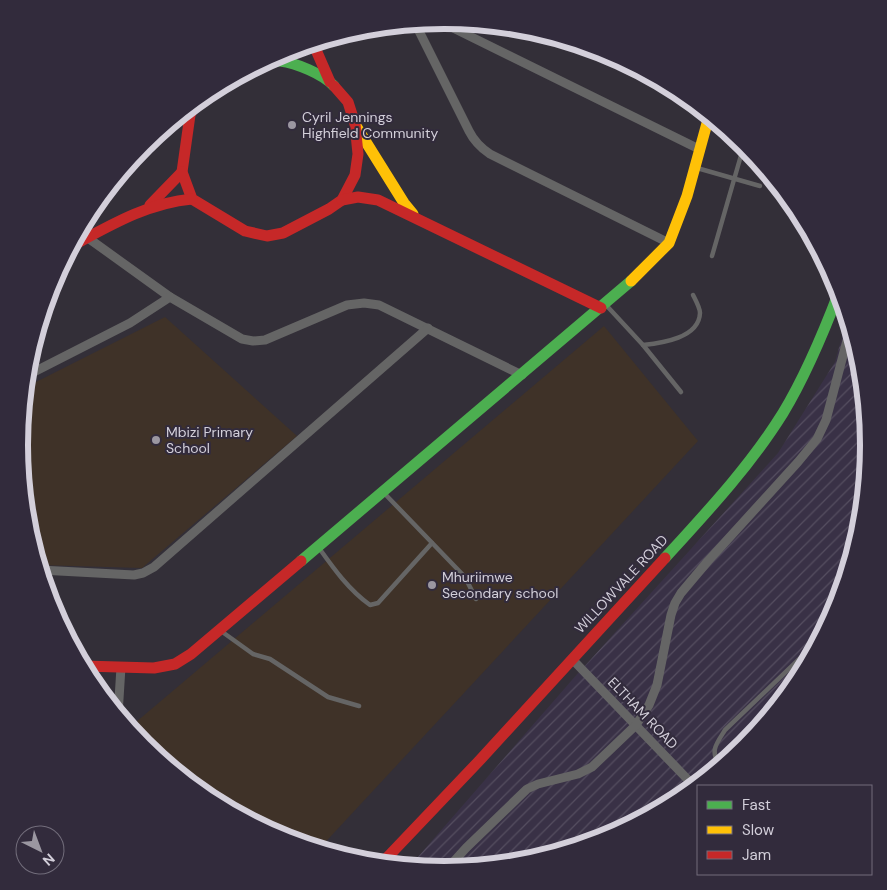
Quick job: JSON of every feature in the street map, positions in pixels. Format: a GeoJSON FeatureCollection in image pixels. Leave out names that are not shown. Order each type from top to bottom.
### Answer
{"type":"FeatureCollection","features":[{"type":"Feature","properties":{"kind":"street"},"geometry":{"type":"LineString","coordinates":[[456,29],[699,149]]}},
{"type":"Feature","properties":{"kind":"street"},"geometry":{"type":"LineString","coordinates":[[418,30],[468,131],[482,149],[669,242]]}},
{"type":"Feature","properties":{"kind":"street"},"geometry":{"type":"LineString","coordinates":[[316,49],[330,82],[348,102],[355,124],[358,154],[355,175],[342,200]]}},
{"type":"Feature","properties":{"kind":"street"},"geometry":{"type":"LineString","coordinates":[[282,62],[305,68],[330,82]]}},
{"type":"Feature","properties":{"kind":"street"},"geometry":{"type":"LineString","coordinates":[[190,115],[182,172],[192,199],[245,231],[268,236],[284,233],[342,200],[358,197],[378,200],[603,306]]}},
{"type":"Feature","properties":{"kind":"street"},"geometry":{"type":"LineString","coordinates":[[92,666],[154,668],[176,664],[191,654],[603,306],[642,271],[669,242],[682,210],[707,123]]}},
{"type":"Feature","properties":{"kind":"street"},"geometry":{"type":"LineString","coordinates":[[355,124],[404,203],[416,217]]}},
{"type":"Feature","properties":{"kind":"street"},"geometry":{"type":"LineString","coordinates":[[148,207],[182,172]]}},
{"type":"Feature","properties":{"kind":"street"},"geometry":{"type":"LineString","coordinates":[[80,242],[148,207],[176,200],[192,199]]}},
{"type":"Feature","properties":{"kind":"street"},"geometry":{"type":"LineString","coordinates":[[88,229],[88,238]]}},
{"type":"Feature","properties":{"kind":"street"},"geometry":{"type":"LineString","coordinates":[[88,238],[170,296],[242,339],[253,341],[265,340],[347,305],[364,303],[379,305],[522,375]]}},
{"type":"Feature","properties":{"kind":"street"},"geometry":{"type":"LineString","coordinates":[[34,372],[130,323],[170,296]]}},
{"type":"Feature","properties":{"kind":"street","name":"WILLOWVALE ROAD"},"geometry":{"type":"LineString","coordinates":[[388,857],[479,761],[721,497],[754,455],[782,414],[807,369],[834,303]]}},
{"type":"Feature","properties":{"kind":"street"},"geometry":{"type":"LineString","coordinates":[[47,570],[134,575],[154,567],[428,328]]}},
{"type":"Feature","properties":{"kind":"street"},"geometry":{"type":"LineString","coordinates":[[455,861],[527,789],[538,784],[578,774],[592,767],[636,725],[649,705],[657,685],[671,615],[681,593],[817,439],[828,413],[846,343]]}},
{"type":"Feature","properties":{"kind":"street","name":"ELTHAM ROAD"},"geometry":{"type":"LineString","coordinates":[[572,659],[689,781]]}},
{"type":"Feature","properties":{"kind":"street"},"geometry":{"type":"LineString","coordinates":[[119,705],[121,667]]}},
{"type":"Feature","properties":{"kind":"lane"},"geometry":{"type":"LineString","coordinates":[[712,256],[741,155]]}},
{"type":"Feature","properties":{"kind":"lane"},"geometry":{"type":"LineString","coordinates":[[694,167],[760,186]]}},
{"type":"Feature","properties":{"kind":"lane"},"geometry":{"type":"LineString","coordinates":[[643,345],[660,344],[690,332],[698,323],[700,312],[693,295]]}},
{"type":"Feature","properties":{"kind":"lane"},"geometry":{"type":"LineString","coordinates":[[603,306],[643,345],[681,392]]}},
{"type":"Feature","properties":{"kind":"lane"},"geometry":{"type":"LineString","coordinates":[[383,492],[465,577],[476,599]]}},
{"type":"Feature","properties":{"kind":"lane"},"geometry":{"type":"LineString","coordinates":[[318,547],[344,581],[360,598],[370,605],[378,603],[432,543]]}},
{"type":"Feature","properties":{"kind":"lane"},"geometry":{"type":"LineString","coordinates":[[220,630],[253,654],[270,659],[328,697],[360,706]]}},
{"type":"Feature","properties":{"kind":"lane"},"geometry":{"type":"LineString","coordinates":[[716,760],[714,751],[717,742],[725,730],[802,657]]}},
{"type":"Feature","properties":{"kind":"shaded area","name":"Mbizi Primary School"},"geometry":{"type":"Polygon","coordinates":[[[165,317],[297,436],[142,568],[46,565],[35,526],[28,472],[28,418],[32,384],[165,317]]]}},
{"type":"Feature","properties":{"kind":"shaded area","name":"Mhuriimwe Secondary school"},"geometry":{"type":"Polygon","coordinates":[[[604,326],[698,441],[324,843],[260,818],[212,791],[169,758],[135,723],[604,326]]]}},
{"type":"Feature","properties":{"kind":"shaded area"},"geometry":{"type":"Polygon","coordinates":[[[843,332],[852,364],[859,418],[859,472],[852,526],[837,579],[817,629],[804,653],[774,698],[738,739],[697,775],[652,805],[603,829],[551,847],[525,853],[471,860],[415,860],[572,680],[778,453],[835,362],[843,332]]]}},
{"type":"Feature","properties":{"kind":"traffic: fast"},"geometry":{"type":"LineString","coordinates":[[283,62],[316,73],[334,86]]}},
{"type":"Feature","properties":{"kind":"traffic: fast"},"geometry":{"type":"LineString","coordinates":[[301,561],[631,281]]}},
{"type":"Feature","properties":{"kind":"traffic: fast"},"geometry":{"type":"LineString","coordinates":[[665,558],[712,506],[757,452],[770,433],[783,413],[814,354],[834,304]]}},
{"type":"Feature","properties":{"kind":"traffic: slow"},"geometry":{"type":"LineString","coordinates":[[631,281],[669,243],[687,196],[707,123]]}},
{"type":"Feature","properties":{"kind":"traffic: slow"},"geometry":{"type":"LineString","coordinates":[[356,126],[404,203],[413,214]]}},
{"type":"Feature","properties":{"kind":"traffic: jam"},"geometry":{"type":"LineString","coordinates":[[316,49],[330,82]]}},
{"type":"Feature","properties":{"kind":"traffic: jam"},"geometry":{"type":"LineString","coordinates":[[190,115],[182,172],[192,199],[245,231],[267,236],[283,233],[329,209],[342,200],[355,175],[358,154],[355,124],[348,102],[334,86]]}},
{"type":"Feature","properties":{"kind":"traffic: jam"},"geometry":{"type":"LineString","coordinates":[[150,205],[182,172]]}},
{"type":"Feature","properties":{"kind":"traffic: jam"},"geometry":{"type":"LineString","coordinates":[[342,200],[358,197],[378,200],[601,308]]}},
{"type":"Feature","properties":{"kind":"traffic: jam"},"geometry":{"type":"LineString","coordinates":[[81,241],[144,210],[175,201],[192,199]]}},
{"type":"Feature","properties":{"kind":"traffic: jam"},"geometry":{"type":"LineString","coordinates":[[388,857],[479,761],[665,558]]}},
{"type":"Feature","properties":{"kind":"traffic: jam"},"geometry":{"type":"LineString","coordinates":[[92,666],[154,668],[175,664],[191,654],[301,561]]}},
{"type":"Feature","properties":{"kind":"place","name":"Cyril Jennings Highfield Community"},"geometry":{"type":"Point","coordinates":[292,125]}},
{"type":"Feature","properties":{"kind":"place","name":"Mbizi Primary School"},"geometry":{"type":"Point","coordinates":[156,440]}},
{"type":"Feature","properties":{"kind":"place","name":"Mhuriimwe Secondary school"},"geometry":{"type":"Point","coordinates":[432,585]}}]}
